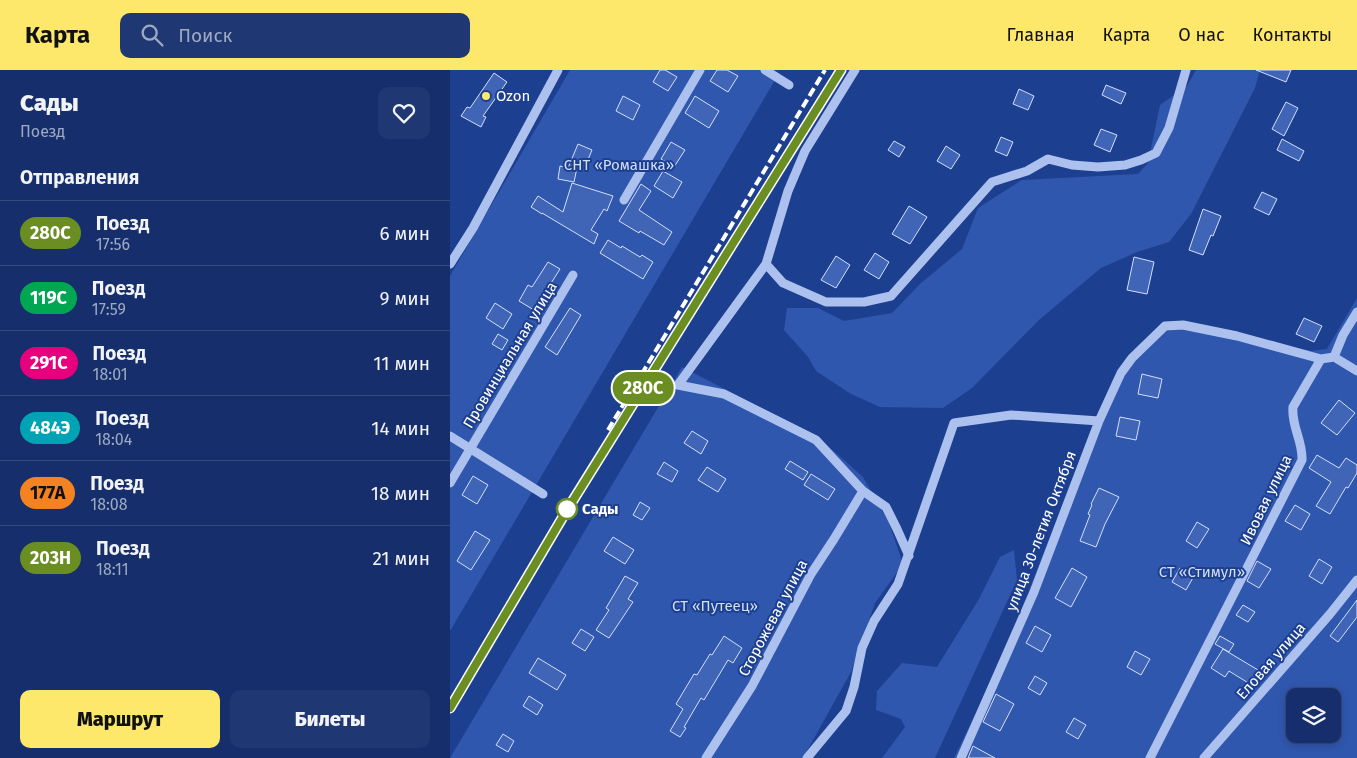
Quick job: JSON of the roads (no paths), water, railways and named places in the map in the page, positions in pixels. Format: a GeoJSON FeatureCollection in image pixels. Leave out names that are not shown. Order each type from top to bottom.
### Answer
{"type":"FeatureCollection","features":[{"type":"Feature","properties":{"kind":"street"},"geometry":{"type":"LineString","coordinates":[[450,264],[473,228],[558,70]]}},
{"type":"Feature","properties":{"kind":"street"},"geometry":{"type":"LineString","coordinates":[[624,200],[700,70]]}},
{"type":"Feature","properties":{"kind":"street"},"geometry":{"type":"LineString","coordinates":[[765,70],[789,85]]}},
{"type":"Feature","properties":{"kind":"street"},"geometry":{"type":"LineString","coordinates":[[855,70],[805,151],[788,191],[766,264],[678,385],[724,394],[816,440],[863,491],[886,507],[909,556]]}},
{"type":"Feature","properties":{"kind":"street"},"geometry":{"type":"LineString","coordinates":[[766,264],[783,283],[826,302],[864,302],[891,296],[992,182],[1027,171],[1048,159],[1072,165],[1098,167],[1125,166],[1156,153],[1169,128],[1186,70]]}},
{"type":"Feature","properties":{"kind":"street","name":"Провинциальная улица"},"geometry":{"type":"LineString","coordinates":[[450,482],[573,275]]}},
{"type":"Feature","properties":{"kind":"street"},"geometry":{"type":"LineString","coordinates":[[1334,357],[1343,335],[1357,312]]}},
{"type":"Feature","properties":{"kind":"street","name":"улица 30-летия Октября"},"geometry":{"type":"LineString","coordinates":[[961,758],[1034,592],[1099,420],[1126,364],[1165,326],[1183,325],[1237,336],[1321,359]]}},
{"type":"Feature","properties":{"kind":"street"},"geometry":{"type":"LineString","coordinates":[[1321,359],[1334,357],[1357,371]]}},
{"type":"Feature","properties":{"kind":"street","name":"Ивовая улица"},"geometry":{"type":"LineString","coordinates":[[1150,758],[1302,460],[1303,450],[1294,424],[1293,407],[1321,359]]}},
{"type":"Feature","properties":{"kind":"street"},"geometry":{"type":"LineString","coordinates":[[807,758],[846,711],[854,687],[862,648],[874,621],[898,584],[954,423],[1011,415],[1099,420]]}},
{"type":"Feature","properties":{"kind":"street","name":"Провинциальная улица"},"geometry":{"type":"LineString","coordinates":[[450,436],[543,494]]}},
{"type":"Feature","properties":{"kind":"street","name":"Сторожевая улица"},"geometry":{"type":"LineString","coordinates":[[706,758],[752,686],[811,574],[863,491]]}},
{"type":"Feature","properties":{"kind":"street","name":"Еловая улица"},"geometry":{"type":"LineString","coordinates":[[1204,758],[1330,614],[1357,580]]}},
{"type":"Feature","properties":{"kind":"railway"},"geometry":{"type":"LineString","coordinates":[[608,430],[825,70]]}},
{"type":"Feature","properties":{"kind":"railway"},"geometry":{"type":"LineString","coordinates":[[450,708],[567,509],[841,70]]}},
{"type":"Feature","properties":{"kind":"train","name":"280С"},"geometry":{"type":"LineString","coordinates":[[450,708],[567,510],[841,70]]}},
{"type":"Feature","properties":{"kind":"place","name":"Ozon"},"geometry":{"type":"Point","coordinates":[486,96]}},
{"type":"Feature","properties":{"kind":"place","name":"Сады"},"geometry":{"type":"Point","coordinates":[567,509]}},
{"type":"Feature","properties":{"kind":"park label","name":"СНТ «Ромашка»"},"geometry":{"type":"Point","coordinates":[619,165]}},
{"type":"Feature","properties":{"kind":"park label","name":"СТ «Стимул»"},"geometry":{"type":"Point","coordinates":[1202,572]}},
{"type":"Feature","properties":{"kind":"park label","name":"СТ «Путеец»"},"geometry":{"type":"Point","coordinates":[715,606]}}]}
